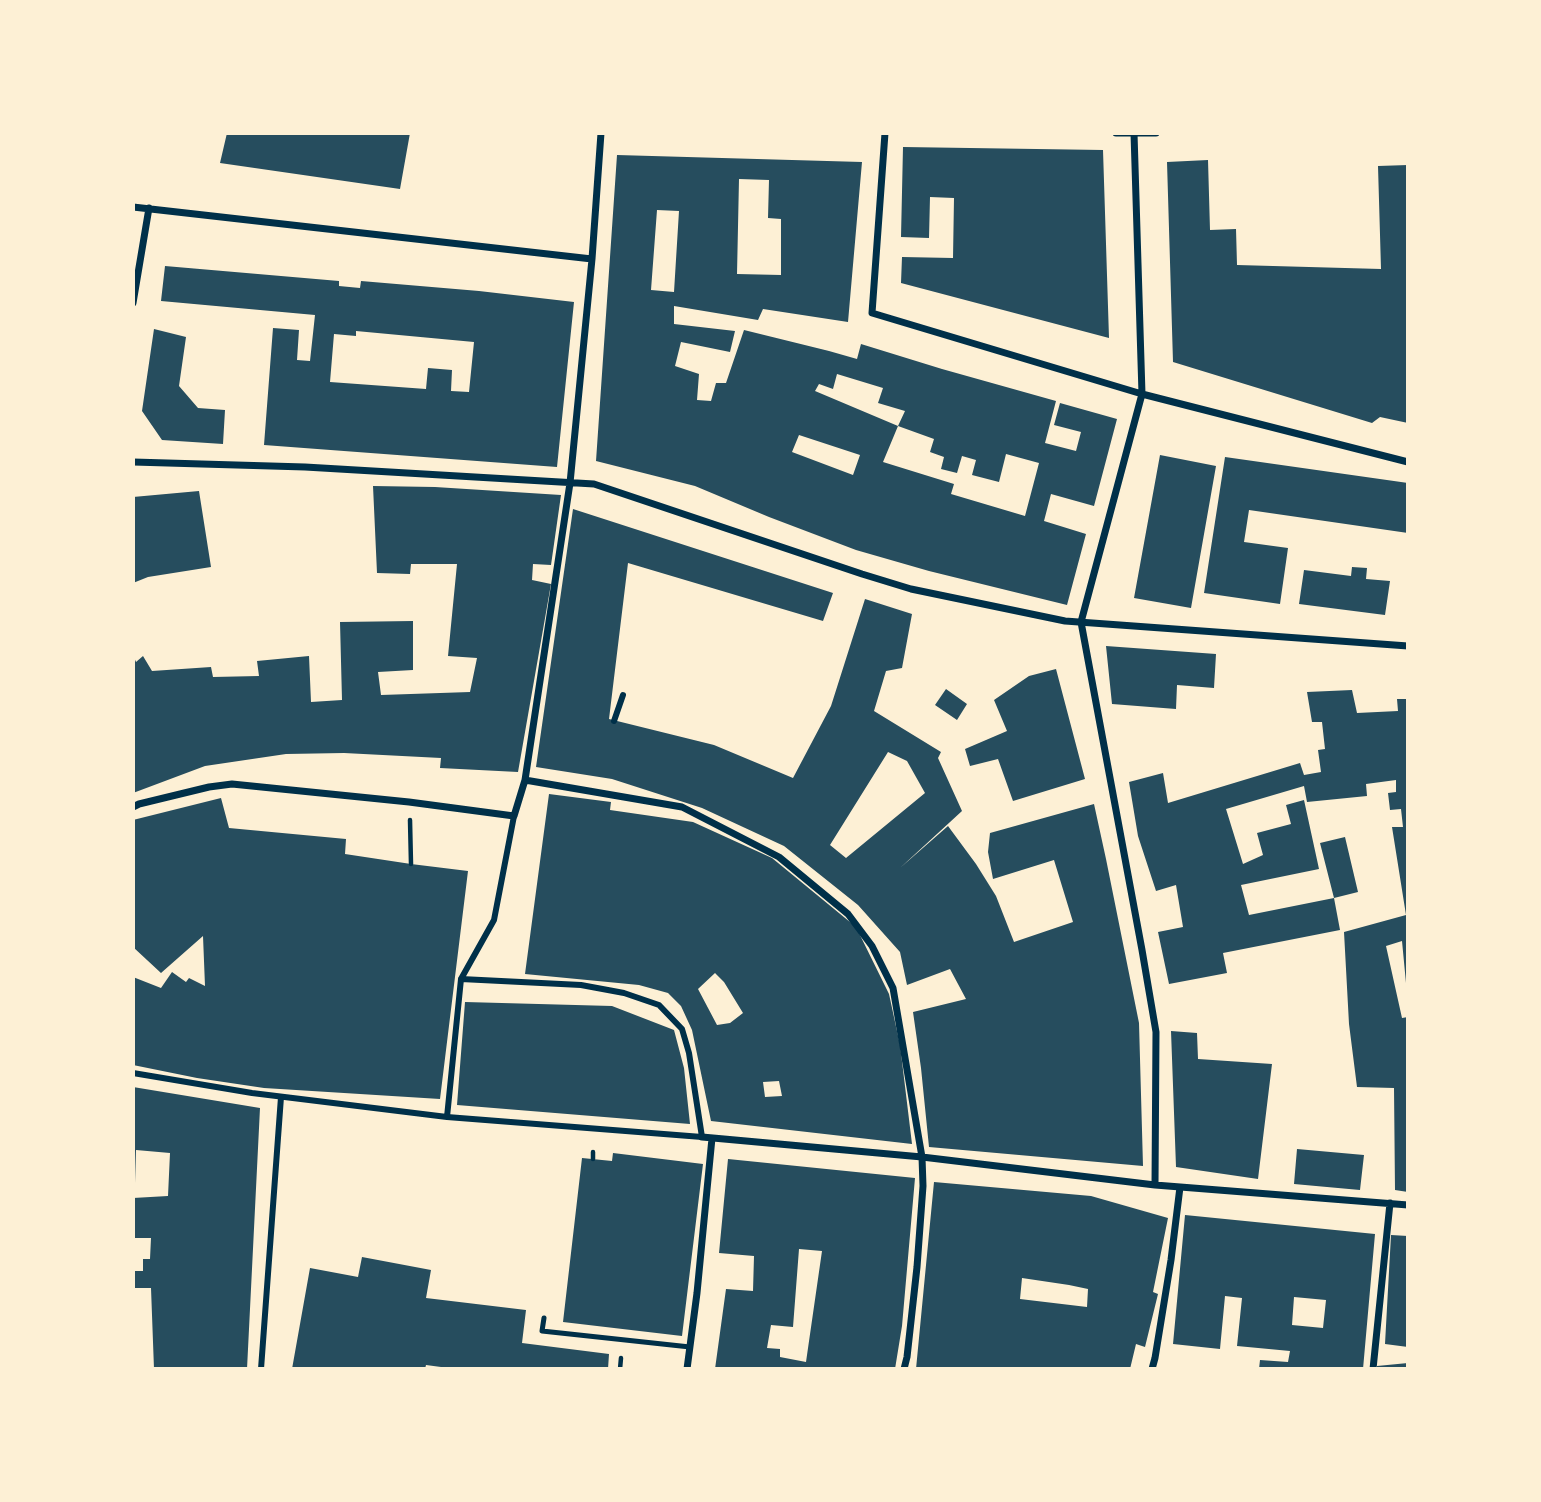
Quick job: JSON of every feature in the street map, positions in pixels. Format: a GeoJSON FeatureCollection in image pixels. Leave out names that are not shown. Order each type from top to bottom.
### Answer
{"type":"FeatureCollection","features":[{"type":"Feature","properties":{"kind":"street"},"geometry":{"type":"LineString","coordinates":[[447,1116],[461,979],[494,920],[514,816],[539,718],[570,483],[592,259],[601,133]]}},
{"type":"Feature","properties":{"kind":"street"},"geometry":{"type":"LineString","coordinates":[[885,133],[872,313],[1142,394],[1408,462]]}},
{"type":"Feature","properties":{"kind":"street"},"geometry":{"type":"LineString","coordinates":[[1116,133],[1156,133]]}},
{"type":"Feature","properties":{"kind":"street"},"geometry":{"type":"LineString","coordinates":[[1134,133],[1142,394],[1081,622],[1156,1032],[1155,1185]]}},
{"type":"Feature","properties":{"kind":"street"},"geometry":{"type":"LineString","coordinates":[[133,206],[592,259]]}},
{"type":"Feature","properties":{"kind":"street"},"geometry":{"type":"LineString","coordinates":[[133,303],[149,208]]}},
{"type":"Feature","properties":{"kind":"street"},"geometry":{"type":"LineString","coordinates":[[133,462],[305,467],[594,484],[911,589],[1065,621],[1408,646]]}},
{"type":"Feature","properties":{"kind":"street"},"geometry":{"type":"LineString","coordinates":[[614,721],[623,695]]}},
{"type":"Feature","properties":{"kind":"street"},"geometry":{"type":"LineString","coordinates":[[525,779],[682,807],[779,857],[848,914],[872,946],[893,988],[922,1157],[923,1186],[917,1266],[904,1369]]}},
{"type":"Feature","properties":{"kind":"street"},"geometry":{"type":"LineString","coordinates":[[133,807],[209,787],[232,785],[410,802],[514,816]]}},
{"type":"Feature","properties":{"kind":"street"},"geometry":{"type":"LineString","coordinates":[[461,979],[580,985],[624,993],[659,1005],[682,1029],[689,1053],[702,1137]]}},
{"type":"Feature","properties":{"kind":"street"},"geometry":{"type":"LineString","coordinates":[[133,1073],[281,1097],[447,1116],[922,1157],[1155,1185],[1408,1205]]}},
{"type":"Feature","properties":{"kind":"street"},"geometry":{"type":"LineString","coordinates":[[261,1369],[281,1097]]}},
{"type":"Feature","properties":{"kind":"street"},"geometry":{"type":"LineString","coordinates":[[687,1369],[712,1138]]}},
{"type":"Feature","properties":{"kind":"street"},"geometry":{"type":"LineString","coordinates":[[1152,1369],[1171,1260],[1180,1187]]}},
{"type":"Feature","properties":{"kind":"street"},"geometry":{"type":"LineString","coordinates":[[1373,1369],[1390,1203]]}},
{"type":"Feature","properties":{"kind":"lane"},"geometry":{"type":"LineString","coordinates":[[544,1318],[542,1332],[690,1347]]}},
{"type":"Feature","properties":{"kind":"path"},"geometry":{"type":"LineString","coordinates":[[410,802],[411,864]]}},
{"type":"Feature","properties":{"kind":"path"},"geometry":{"type":"LineString","coordinates":[[593,1152],[593,1159]]}},
{"type":"Feature","properties":{"kind":"building"},"geometry":{"type":"Polygon","coordinates":[[[227,133],[410,133],[400,189],[220,163],[227,133]]]}},
{"type":"Feature","properties":{"kind":"building"},"geometry":{"type":"Polygon","coordinates":[[[903,147],[1103,150],[1109,338],[901,283],[902,257],[953,258],[954,198],[930,197],[929,238],[901,237],[903,147]]]}},
{"type":"Feature","properties":{"kind":"building"},"geometry":{"type":"Polygon","coordinates":[[[617,155],[862,162],[848,322],[763,309],[758,320],[674,306],[674,324],[735,331],[730,352],[681,342],[675,366],[699,374],[697,400],[711,401],[716,383],[726,383],[744,330],[857,359],[861,344],[1056,401],[1045,443],[1076,451],[1081,432],[1054,425],[1060,403],[1117,419],[1094,506],[1051,494],[1044,521],[1086,534],[1067,605],[856,550],[695,486],[596,461],[617,155]],[[739,179],[737,274],[781,275],[781,219],[768,218],[769,180],[739,179]],[[657,210],[651,290],[674,292],[679,211],[657,210]],[[837,374],[833,389],[819,384],[815,391],[898,426],[905,411],[878,403],[883,388],[837,374]],[[898,426],[883,462],[954,484],[951,494],[1025,516],[1039,463],[1006,454],[999,482],[972,475],[976,460],[962,456],[957,473],[941,469],[944,457],[930,452],[934,439],[898,426]],[[799,435],[792,452],[853,475],[860,455],[799,435]]]}},
{"type":"Feature","properties":{"kind":"building"},"geometry":{"type":"Polygon","coordinates":[[[1208,160],[1210,230],[1236,229],[1237,265],[1381,269],[1378,166],[1408,165],[1408,423],[1380,417],[1372,423],[1173,362],[1167,162],[1208,160]]]}},
{"type":"Feature","properties":{"kind":"building"},"geometry":{"type":"Polygon","coordinates":[[[165,266],[339,281],[339,286],[360,288],[361,281],[574,302],[557,467],[264,445],[273,328],[299,330],[297,360],[310,361],[315,315],[161,301],[165,266]],[[356,331],[356,336],[334,334],[330,382],[426,389],[428,368],[452,370],[451,391],[469,392],[474,342],[356,331]]]}},
{"type":"Feature","properties":{"kind":"building"},"geometry":{"type":"Polygon","coordinates":[[[154,329],[186,337],[179,386],[198,408],[225,410],[223,444],[162,440],[142,411],[154,329]]]}},
{"type":"Feature","properties":{"kind":"building"},"geometry":{"type":"Polygon","coordinates":[[[1160,455],[1216,466],[1191,608],[1134,598],[1160,455]]]}},
{"type":"Feature","properties":{"kind":"building"},"geometry":{"type":"Polygon","coordinates":[[[1225,457],[1408,483],[1408,533],[1249,510],[1244,542],[1288,548],[1280,604],[1204,593],[1225,457]]]}},
{"type":"Feature","properties":{"kind":"building"},"geometry":{"type":"Polygon","coordinates":[[[373,486],[561,495],[551,565],[533,564],[532,580],[551,584],[518,772],[440,768],[441,758],[344,753],[286,754],[205,766],[133,793],[133,655],[136,662],[143,656],[152,671],[211,667],[213,677],[259,676],[257,661],[309,656],[311,702],[342,700],[340,622],[413,621],[413,670],[378,672],[381,695],[470,692],[477,658],[448,656],[457,564],[411,564],[410,574],[377,573],[373,486]]]}},
{"type":"Feature","properties":{"kind":"building"},"geometry":{"type":"Polygon","coordinates":[[[199,491],[211,567],[148,577],[133,583],[133,497],[199,491]]]}},
{"type":"Feature","properties":{"kind":"building"},"geometry":{"type":"Polygon","coordinates":[[[573,509],[833,593],[823,621],[628,563],[609,719],[714,745],[793,778],[831,706],[865,599],[912,614],[902,668],[886,671],[874,711],[941,752],[938,758],[962,811],[900,868],[948,826],[996,896],[1014,942],[1073,922],[1054,860],[993,879],[988,852],[990,833],[1094,804],[1139,1023],[1143,1166],[929,1147],[913,1012],[966,999],[950,969],[907,985],[900,952],[858,905],[784,846],[702,808],[612,779],[536,767],[573,509]],[[888,752],[830,845],[846,858],[925,793],[907,761],[888,752]]]}},
{"type":"Feature","properties":{"kind":"building"},"geometry":{"type":"Polygon","coordinates":[[[1352,567],[1367,568],[1366,579],[1390,581],[1385,615],[1299,604],[1304,570],[1351,576],[1352,567]]]}},
{"type":"Feature","properties":{"kind":"building"},"geometry":{"type":"Polygon","coordinates":[[[1106,646],[1216,654],[1214,688],[1177,685],[1176,709],[1112,704],[1106,646]]]}},
{"type":"Feature","properties":{"kind":"building"},"geometry":{"type":"Polygon","coordinates":[[[1056,669],[1085,779],[1013,801],[998,759],[970,766],[965,749],[1007,731],[994,700],[1029,676],[1056,669]]]}},
{"type":"Feature","properties":{"kind":"building"},"geometry":{"type":"Polygon","coordinates":[[[946,689],[967,704],[957,720],[935,705],[946,689]]]}},
{"type":"Feature","properties":{"kind":"building"},"geometry":{"type":"Polygon","coordinates":[[[1352,690],[1357,713],[1398,711],[1397,699],[1408,699],[1408,983],[1402,941],[1386,946],[1402,1018],[1408,1017],[1408,1192],[1395,1190],[1394,1088],[1357,1087],[1349,1024],[1344,932],[1406,915],[1392,827],[1403,827],[1401,809],[1390,810],[1388,793],[1396,792],[1396,780],[1366,784],[1367,796],[1307,802],[1304,786],[1226,809],[1243,864],[1263,855],[1257,833],[1291,824],[1286,805],[1304,800],[1319,869],[1241,885],[1249,915],[1334,898],[1340,930],[1223,953],[1227,973],[1169,984],[1158,932],[1183,927],[1176,885],[1156,891],[1138,836],[1129,782],[1163,773],[1168,803],[1300,763],[1304,775],[1321,772],[1318,750],[1325,749],[1322,722],[1312,722],[1307,692],[1352,690]]]}},
{"type":"Feature","properties":{"kind":"building"},"geometry":{"type":"Polygon","coordinates":[[[549,794],[611,802],[610,810],[693,822],[772,858],[856,927],[889,994],[900,1045],[912,1144],[711,1121],[692,1030],[681,1006],[668,993],[639,985],[525,974],[549,794]],[[715,973],[698,989],[717,1025],[730,1023],[743,1013],[724,982],[715,973]],[[779,1081],[763,1082],[765,1097],[782,1096],[779,1081]]]}},
{"type":"Feature","properties":{"kind":"building"},"geometry":{"type":"Polygon","coordinates":[[[221,798],[229,828],[346,839],[345,854],[468,871],[440,1099],[264,1088],[133,1065],[133,977],[161,988],[172,972],[186,982],[189,978],[205,986],[203,936],[161,973],[133,947],[133,820],[221,798]]]}},
{"type":"Feature","properties":{"kind":"building"},"geometry":{"type":"Polygon","coordinates":[[[1345,837],[1358,892],[1334,898],[1320,843],[1345,837]]]}},
{"type":"Feature","properties":{"kind":"building"},"geometry":{"type":"Polygon","coordinates":[[[465,1002],[612,1006],[674,1030],[684,1068],[690,1124],[457,1105],[465,1002]]]}},
{"type":"Feature","properties":{"kind":"building"},"geometry":{"type":"Polygon","coordinates":[[[1171,1031],[1197,1033],[1198,1059],[1272,1064],[1258,1179],[1176,1167],[1171,1031]]]}},
{"type":"Feature","properties":{"kind":"building"},"geometry":{"type":"Polygon","coordinates":[[[133,1087],[260,1108],[247,1369],[154,1369],[151,1288],[133,1288],[133,1271],[143,1271],[143,1259],[150,1259],[151,1238],[133,1238],[133,1198],[168,1196],[170,1153],[136,1150],[133,1183],[133,1087]]]}},
{"type":"Feature","properties":{"kind":"building"},"geometry":{"type":"Polygon","coordinates":[[[1297,1149],[1364,1155],[1360,1190],[1294,1184],[1297,1149]]]}},
{"type":"Feature","properties":{"kind":"building"},"geometry":{"type":"Polygon","coordinates":[[[613,1153],[703,1164],[682,1336],[563,1322],[582,1158],[612,1161],[613,1153]]]}},
{"type":"Feature","properties":{"kind":"building"},"geometry":{"type":"Polygon","coordinates":[[[728,1159],[915,1178],[902,1326],[895,1369],[715,1369],[726,1289],[753,1291],[754,1256],[719,1253],[728,1159]],[[799,1249],[793,1327],[771,1325],[767,1348],[780,1349],[780,1357],[806,1362],[822,1251],[799,1249]]]}},
{"type":"Feature","properties":{"kind":"building"},"geometry":{"type":"Polygon","coordinates":[[[934,1182],[1091,1196],[1168,1218],[1153,1292],[1158,1294],[1145,1347],[1136,1344],[1130,1369],[916,1369],[934,1182]],[[1022,1278],[1020,1299],[1087,1307],[1088,1289],[1022,1278]]]}},
{"type":"Feature","properties":{"kind":"building"},"geometry":{"type":"Polygon","coordinates":[[[1185,1215],[1375,1234],[1363,1369],[1259,1369],[1260,1360],[1288,1362],[1290,1351],[1237,1346],[1242,1298],[1225,1296],[1220,1349],[1173,1344],[1185,1215]],[[1294,1297],[1292,1325],[1323,1328],[1326,1300],[1294,1297]]]}},
{"type":"Feature","properties":{"kind":"building"},"geometry":{"type":"Polygon","coordinates":[[[1391,1235],[1408,1236],[1408,1347],[1385,1344],[1391,1235]]]}},
{"type":"Feature","properties":{"kind":"building"},"geometry":{"type":"Polygon","coordinates":[[[362,1257],[431,1270],[426,1298],[526,1310],[522,1343],[609,1354],[608,1369],[456,1369],[426,1365],[425,1369],[292,1369],[310,1268],[358,1277],[362,1257]]]}},
{"type":"Feature","properties":{"kind":"building"},"geometry":{"type":"Polygon","coordinates":[[[1408,1363],[1408,1369],[1377,1369],[1377,1366],[1408,1363]]]}}]}
